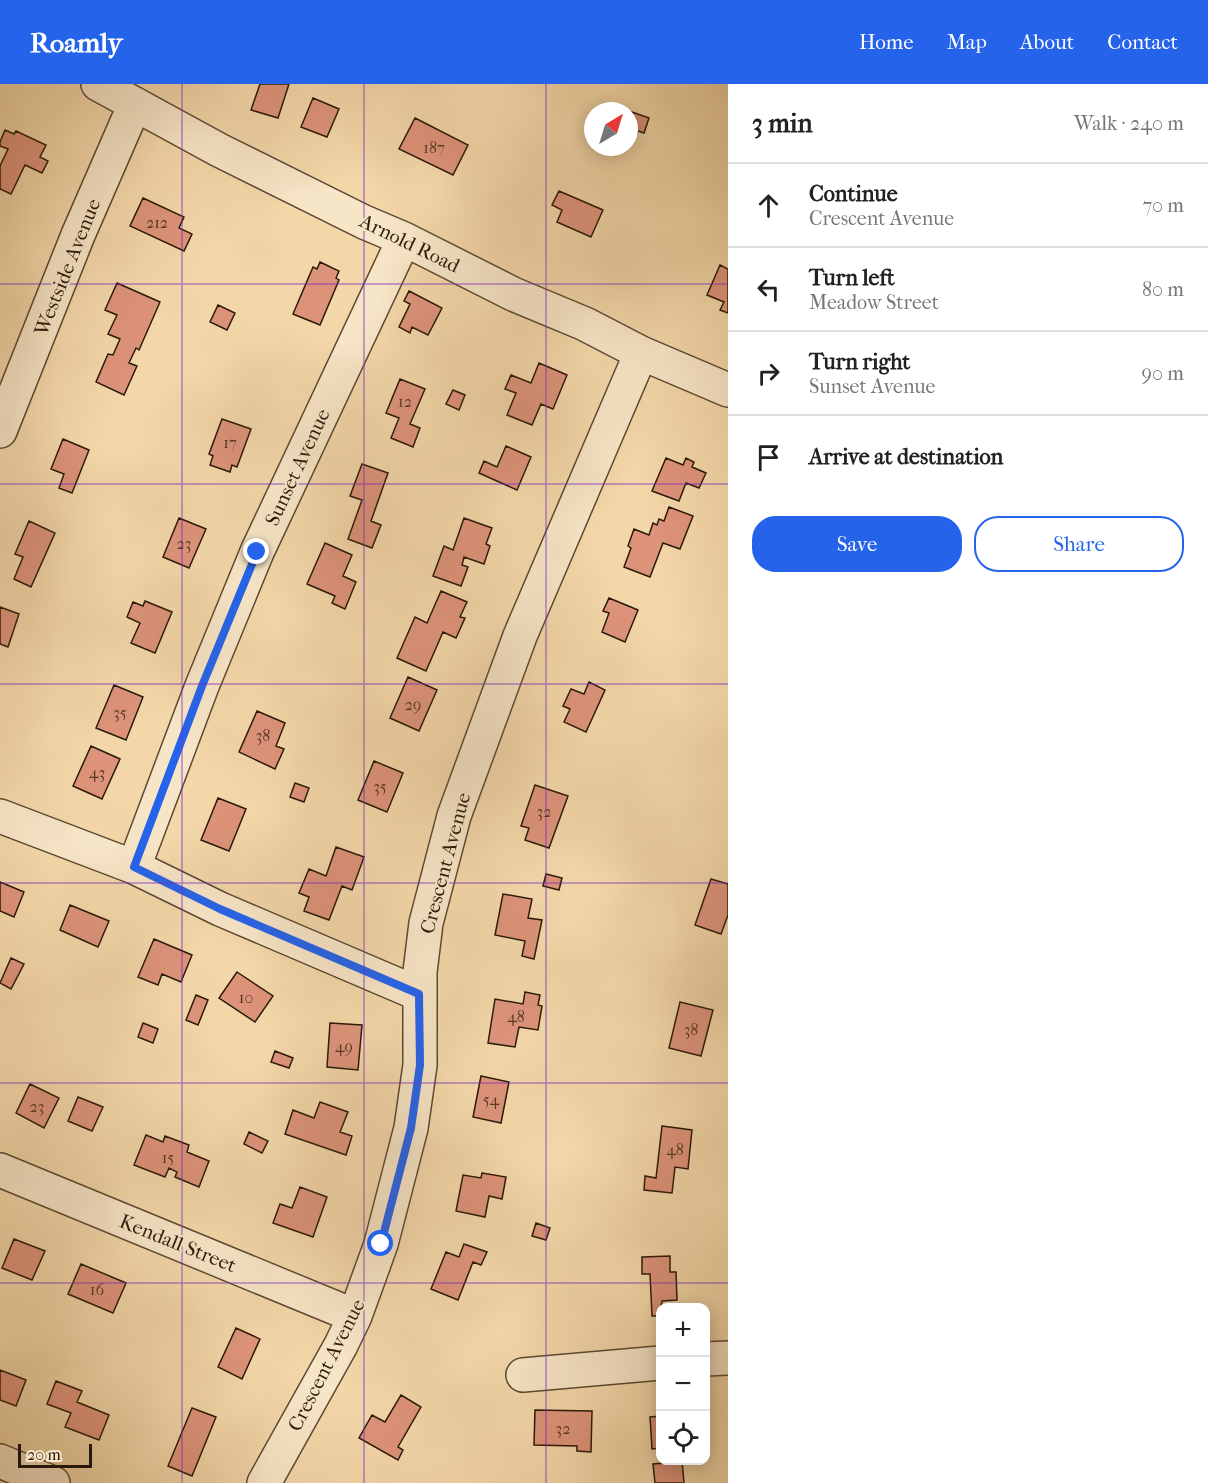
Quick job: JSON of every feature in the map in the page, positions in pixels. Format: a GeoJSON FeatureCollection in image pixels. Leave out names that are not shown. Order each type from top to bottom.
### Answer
{"type":"FeatureCollection","features":[{"type":"Feature","properties":{"kind":"street","name":"Arnold Road"},"geometry":{"type":"LineString","coordinates":[[98,84],[219,150],[364,222],[404,239],[513,294],[585,324],[641,353],[728,390]]}},
{"type":"Feature","properties":{"kind":"street","name":"Westside Avenue"},"geometry":{"type":"LineString","coordinates":[[0,430],[78,235],[135,104]]}},
{"type":"Feature","properties":{"kind":"street","name":"Sunset Avenue"},"geometry":{"type":"LineString","coordinates":[[134,867],[202,686],[257,552],[404,239]]}},
{"type":"Feature","properties":{"kind":"street","name":"Crescent Avenue"},"geometry":{"type":"LineString","coordinates":[[264,1483],[341,1346],[355,1316],[381,1244],[411,1128],[420,1065],[419,994],[426,923],[454,816],[520,636],[641,353]]}},
{"type":"Feature","properties":{"kind":"street"},"geometry":{"type":"LineString","coordinates":[[0,816],[134,867],[220,909],[419,994]]}},
{"type":"Feature","properties":{"kind":"street","name":"Kendall Street"},"geometry":{"type":"LineString","coordinates":[[0,1170],[355,1316]]}},
{"type":"Feature","properties":{"kind":"street"},"geometry":{"type":"LineString","coordinates":[[710,1359],[728,1358]]}},
{"type":"Feature","properties":{"kind":"street"},"geometry":{"type":"LineString","coordinates":[[523,1375],[656,1363]]}},
{"type":"Feature","properties":{"kind":"street"},"geometry":{"type":"LineString","coordinates":[[0,1461],[53,1483]]}},
{"type":"Feature","properties":{"kind":"building"},"geometry":{"type":"Polygon","coordinates":[[[260,84],[289,84],[278,118],[251,110],[260,84]]]}},
{"type":"Feature","properties":{"kind":"building"},"geometry":{"type":"Polygon","coordinates":[[[313,98],[339,109],[327,137],[301,127],[313,98]]]}},
{"type":"Feature","properties":{"kind":"building"},"geometry":{"type":"Polygon","coordinates":[[[638,114],[649,118],[644,133],[638,131],[638,114]]]}},
{"type":"Feature","properties":{"kind":"building"},"geometry":{"type":"Polygon","coordinates":[[[415,118],[468,145],[453,175],[399,149],[415,118]]]}},
{"type":"Feature","properties":{"kind":"building"},"geometry":{"type":"Polygon","coordinates":[[[5,130],[14,134],[16,131],[46,145],[40,157],[48,161],[42,173],[25,165],[11,194],[0,189],[0,166],[8,149],[0,146],[5,130]]]}},
{"type":"Feature","properties":{"kind":"building"},"geometry":{"type":"Polygon","coordinates":[[[559,191],[603,210],[591,237],[557,222],[562,210],[552,205],[559,191]]]}},
{"type":"Feature","properties":{"kind":"building"},"geometry":{"type":"Polygon","coordinates":[[[143,198],[184,217],[179,228],[192,234],[184,251],[130,226],[143,198]]]}},
{"type":"Feature","properties":{"kind":"building"},"geometry":{"type":"Polygon","coordinates":[[[320,262],[339,271],[336,278],[339,280],[320,325],[293,314],[313,267],[317,269],[320,262]]]}},
{"type":"Feature","properties":{"kind":"building"},"geometry":{"type":"Polygon","coordinates":[[[720,265],[728,269],[728,313],[720,310],[724,302],[707,295],[720,265]]]}},
{"type":"Feature","properties":{"kind":"building"},"geometry":{"type":"Polygon","coordinates":[[[117,283],[160,302],[139,350],[136,348],[129,363],[137,366],[124,395],[96,382],[108,354],[113,355],[120,339],[108,334],[117,315],[105,310],[117,283]]]}},
{"type":"Feature","properties":{"kind":"building"},"geometry":{"type":"Polygon","coordinates":[[[409,291],[442,308],[428,335],[412,327],[410,333],[399,327],[410,304],[404,301],[409,291]]]}},
{"type":"Feature","properties":{"kind":"building"},"geometry":{"type":"Polygon","coordinates":[[[218,305],[235,313],[227,330],[210,322],[218,305]]]}},
{"type":"Feature","properties":{"kind":"building"},"geometry":{"type":"Polygon","coordinates":[[[539,363],[567,375],[553,409],[541,404],[532,425],[507,415],[516,393],[505,389],[511,375],[531,383],[539,363]]]}},
{"type":"Feature","properties":{"kind":"building"},"geometry":{"type":"Polygon","coordinates":[[[400,379],[425,389],[410,424],[420,428],[413,447],[391,438],[399,418],[386,413],[400,379]]]}},
{"type":"Feature","properties":{"kind":"building"},"geometry":{"type":"Polygon","coordinates":[[[453,390],[465,395],[459,410],[446,404],[453,390]]]}},
{"type":"Feature","properties":{"kind":"building"},"geometry":{"type":"Polygon","coordinates":[[[222,419],[251,429],[237,467],[232,465],[230,472],[210,465],[213,456],[209,454],[222,419]]]}},
{"type":"Feature","properties":{"kind":"building"},"geometry":{"type":"Polygon","coordinates":[[[63,439],[89,450],[72,493],[59,488],[64,474],[51,469],[63,439]]]}},
{"type":"Feature","properties":{"kind":"building"},"geometry":{"type":"Polygon","coordinates":[[[506,446],[531,457],[517,490],[479,473],[484,461],[497,467],[506,446]]]}},
{"type":"Feature","properties":{"kind":"building"},"geometry":{"type":"Polygon","coordinates":[[[666,458],[683,465],[686,458],[694,462],[692,467],[706,473],[699,488],[686,483],[679,501],[652,491],[666,458]]]}},
{"type":"Feature","properties":{"kind":"building"},"geometry":{"type":"Polygon","coordinates":[[[362,464],[388,473],[371,521],[381,525],[372,548],[348,539],[362,500],[350,496],[362,464]]]}},
{"type":"Feature","properties":{"kind":"building"},"geometry":{"type":"Polygon","coordinates":[[[669,507],[693,516],[680,549],[663,543],[650,577],[624,567],[631,548],[628,546],[634,529],[649,535],[653,523],[657,525],[659,519],[664,521],[669,507]]]}},
{"type":"Feature","properties":{"kind":"building"},"geometry":{"type":"Polygon","coordinates":[[[179,518],[206,529],[189,568],[163,557],[179,518]]]}},
{"type":"Feature","properties":{"kind":"building"},"geometry":{"type":"Polygon","coordinates":[[[464,518],[492,528],[486,544],[490,546],[484,564],[464,557],[462,565],[468,567],[461,586],[433,576],[444,546],[453,550],[464,518]]]}},
{"type":"Feature","properties":{"kind":"building"},"geometry":{"type":"Polygon","coordinates":[[[29,521],[55,533],[31,587],[14,579],[23,557],[15,554],[29,521]]]}},
{"type":"Feature","properties":{"kind":"building"},"geometry":{"type":"Polygon","coordinates":[[[325,543],[352,555],[343,576],[356,582],[345,609],[332,603],[335,596],[307,584],[325,543]]]}},
{"type":"Feature","properties":{"kind":"building"},"geometry":{"type":"Polygon","coordinates":[[[441,591],[467,602],[460,617],[465,618],[456,638],[443,632],[426,671],[397,658],[415,617],[427,623],[441,591]]]}},
{"type":"Feature","properties":{"kind":"building"},"geometry":{"type":"Polygon","coordinates":[[[609,598],[638,610],[625,642],[602,632],[609,613],[603,611],[609,598]]]}},
{"type":"Feature","properties":{"kind":"building"},"geometry":{"type":"Polygon","coordinates":[[[145,601],[172,612],[155,653],[131,643],[140,623],[127,617],[133,602],[143,606],[145,601]]]}},
{"type":"Feature","properties":{"kind":"building"},"geometry":{"type":"Polygon","coordinates":[[[0,607],[19,614],[8,647],[0,644],[0,607]]]}},
{"type":"Feature","properties":{"kind":"building"},"geometry":{"type":"Polygon","coordinates":[[[408,677],[437,690],[419,731],[390,718],[408,677]]]}},
{"type":"Feature","properties":{"kind":"building"},"geometry":{"type":"Polygon","coordinates":[[[589,682],[605,690],[586,732],[564,722],[570,709],[563,706],[571,689],[584,694],[589,682]]]}},
{"type":"Feature","properties":{"kind":"building"},"geometry":{"type":"Polygon","coordinates":[[[114,685],[143,697],[126,740],[96,728],[114,685]]]}},
{"type":"Feature","properties":{"kind":"building"},"geometry":{"type":"Polygon","coordinates":[[[257,711],[285,723],[276,746],[284,749],[275,769],[239,752],[257,711]]]}},
{"type":"Feature","properties":{"kind":"building"},"geometry":{"type":"Polygon","coordinates":[[[91,746],[120,759],[102,799],[73,786],[91,746]]]}},
{"type":"Feature","properties":{"kind":"building"},"geometry":{"type":"Polygon","coordinates":[[[374,761],[403,773],[387,812],[358,800],[374,761]]]}},
{"type":"Feature","properties":{"kind":"building"},"geometry":{"type":"Polygon","coordinates":[[[295,783],[309,788],[304,802],[290,797],[295,783]]]}},
{"type":"Feature","properties":{"kind":"building"},"geometry":{"type":"Polygon","coordinates":[[[535,785],[568,796],[549,848],[525,840],[529,828],[521,826],[535,785]]]}},
{"type":"Feature","properties":{"kind":"building"},"geometry":{"type":"Polygon","coordinates":[[[218,798],[246,809],[229,851],[201,840],[218,798]]]}},
{"type":"Feature","properties":{"kind":"building"},"geometry":{"type":"Polygon","coordinates":[[[336,847],[364,857],[352,890],[342,886],[329,920],[304,911],[309,897],[299,893],[309,869],[326,876],[336,847]]]}},
{"type":"Feature","properties":{"kind":"building"},"geometry":{"type":"Polygon","coordinates":[[[546,874],[562,878],[559,890],[543,886],[546,874]]]}},
{"type":"Feature","properties":{"kind":"building"},"geometry":{"type":"Polygon","coordinates":[[[711,879],[728,884],[728,915],[721,934],[695,925],[711,879]]]}},
{"type":"Feature","properties":{"kind":"building"},"geometry":{"type":"Polygon","coordinates":[[[0,882],[24,892],[14,917],[0,911],[0,882]]]}},
{"type":"Feature","properties":{"kind":"building"},"geometry":{"type":"Polygon","coordinates":[[[503,894],[532,899],[528,918],[542,920],[534,959],[522,956],[525,941],[495,935],[503,894]]]}},
{"type":"Feature","properties":{"kind":"building"},"geometry":{"type":"Polygon","coordinates":[[[70,905],[109,921],[98,947],[60,930],[70,905]]]}},
{"type":"Feature","properties":{"kind":"building"},"geometry":{"type":"Polygon","coordinates":[[[154,939],[192,955],[181,982],[162,974],[158,985],[138,977],[154,939]]]}},
{"type":"Feature","properties":{"kind":"building"},"geometry":{"type":"Polygon","coordinates":[[[11,958],[24,964],[11,989],[0,983],[11,958]]]}},
{"type":"Feature","properties":{"kind":"building"},"geometry":{"type":"Polygon","coordinates":[[[237,972],[273,996],[255,1022],[219,998],[237,972]]]}},
{"type":"Feature","properties":{"kind":"building"},"geometry":{"type":"Polygon","coordinates":[[[525,992],[540,995],[538,1005],[542,1006],[538,1030],[519,1027],[515,1047],[488,1043],[495,999],[523,1004],[525,992]]]}},
{"type":"Feature","properties":{"kind":"building"},"geometry":{"type":"Polygon","coordinates":[[[196,995],[208,1000],[198,1025],[186,1020],[196,995]]]}},
{"type":"Feature","properties":{"kind":"building"},"geometry":{"type":"Polygon","coordinates":[[[680,1002],[713,1010],[701,1056],[669,1048],[680,1002]]]}},
{"type":"Feature","properties":{"kind":"building"},"geometry":{"type":"Polygon","coordinates":[[[143,1023],[158,1029],[153,1043],[138,1037],[143,1023]]]}},
{"type":"Feature","properties":{"kind":"building"},"geometry":{"type":"Polygon","coordinates":[[[330,1023],[362,1025],[358,1070],[327,1067],[330,1023]]]}},
{"type":"Feature","properties":{"kind":"building"},"geometry":{"type":"Polygon","coordinates":[[[275,1051],[293,1058],[289,1068],[271,1062],[275,1051]]]}},
{"type":"Feature","properties":{"kind":"building"},"geometry":{"type":"Polygon","coordinates":[[[481,1076],[509,1082],[501,1123],[473,1117],[481,1076]]]}},
{"type":"Feature","properties":{"kind":"building"},"geometry":{"type":"Polygon","coordinates":[[[30,1084],[59,1098],[44,1128],[16,1113],[30,1084]]]}},
{"type":"Feature","properties":{"kind":"building"},"geometry":{"type":"Polygon","coordinates":[[[78,1097],[103,1107],[92,1131],[68,1121],[78,1097]]]}},
{"type":"Feature","properties":{"kind":"building"},"geometry":{"type":"Polygon","coordinates":[[[320,1102],[348,1112],[340,1132],[352,1136],[346,1155],[285,1134],[293,1110],[314,1118],[320,1102]]]}},
{"type":"Feature","properties":{"kind":"building"},"geometry":{"type":"Polygon","coordinates":[[[662,1126],[692,1130],[688,1169],[675,1167],[672,1193],[644,1190],[645,1176],[656,1178],[662,1126]]]}},
{"type":"Feature","properties":{"kind":"building"},"geometry":{"type":"Polygon","coordinates":[[[249,1132],[268,1141],[262,1153],[244,1144],[249,1132]]]}},
{"type":"Feature","properties":{"kind":"building"},"geometry":{"type":"Polygon","coordinates":[[[146,1135],[163,1142],[165,1136],[189,1145],[187,1152],[209,1161],[199,1187],[175,1177],[177,1172],[169,1168],[165,1177],[134,1165],[146,1135]]]}},
{"type":"Feature","properties":{"kind":"building"},"geometry":{"type":"Polygon","coordinates":[[[482,1173],[506,1177],[502,1199],[489,1196],[485,1217],[456,1211],[463,1175],[481,1178],[482,1173]]]}},
{"type":"Feature","properties":{"kind":"building"},"geometry":{"type":"Polygon","coordinates":[[[300,1187],[327,1197],[313,1237],[273,1223],[280,1204],[292,1208],[300,1187]]]}},
{"type":"Feature","properties":{"kind":"building"},"geometry":{"type":"Polygon","coordinates":[[[536,1223],[550,1228],[546,1240],[532,1236],[536,1223]]]}},
{"type":"Feature","properties":{"kind":"building"},"geometry":{"type":"Polygon","coordinates":[[[14,1239],[45,1251],[32,1280],[2,1268],[14,1239]]]}},
{"type":"Feature","properties":{"kind":"building"},"geometry":{"type":"Polygon","coordinates":[[[464,1244],[487,1252],[481,1265],[473,1262],[458,1300],[431,1289],[446,1252],[459,1257],[464,1244]]]}},
{"type":"Feature","properties":{"kind":"building"},"geometry":{"type":"Polygon","coordinates":[[[670,1256],[670,1272],[676,1272],[677,1300],[656,1303],[656,1316],[652,1316],[650,1274],[642,1274],[642,1257],[670,1256]]]}},
{"type":"Feature","properties":{"kind":"building"},"geometry":{"type":"Polygon","coordinates":[[[81,1264],[126,1283],[113,1313],[68,1294],[81,1264]]]}},
{"type":"Feature","properties":{"kind":"building"},"geometry":{"type":"Polygon","coordinates":[[[236,1328],[260,1339],[242,1379],[218,1367],[236,1328]]]}},
{"type":"Feature","properties":{"kind":"building"},"geometry":{"type":"Polygon","coordinates":[[[0,1370],[26,1380],[16,1406],[0,1400],[0,1370]]]}},
{"type":"Feature","properties":{"kind":"building"},"geometry":{"type":"Polygon","coordinates":[[[56,1381],[82,1391],[77,1402],[109,1415],[99,1440],[65,1427],[71,1413],[47,1404],[56,1381]]]}},
{"type":"Feature","properties":{"kind":"building"},"geometry":{"type":"Polygon","coordinates":[[[401,1395],[421,1407],[398,1447],[403,1450],[398,1460],[359,1438],[372,1415],[385,1422],[401,1395]]]}},
{"type":"Feature","properties":{"kind":"building"},"geometry":{"type":"Polygon","coordinates":[[[192,1408],[216,1417],[192,1476],[168,1466],[192,1408]]]}},
{"type":"Feature","properties":{"kind":"building"},"geometry":{"type":"Polygon","coordinates":[[[535,1410],[592,1411],[591,1452],[577,1451],[577,1446],[534,1445],[535,1410]]]}},
{"type":"Feature","properties":{"kind":"building"},"geometry":{"type":"Polygon","coordinates":[[[656,1416],[656,1448],[652,1449],[650,1417],[656,1416]]]}},
{"type":"Feature","properties":{"kind":"building"},"geometry":{"type":"Polygon","coordinates":[[[653,1464],[682,1465],[684,1483],[655,1483],[653,1464]]]}},
{"type":"Feature","properties":{"kind":"route"},"geometry":{"type":"LineString","coordinates":[[257,552],[202,686],[134,867],[220,909],[419,994],[420,1065],[411,1128],[381,1244]]}}]}
